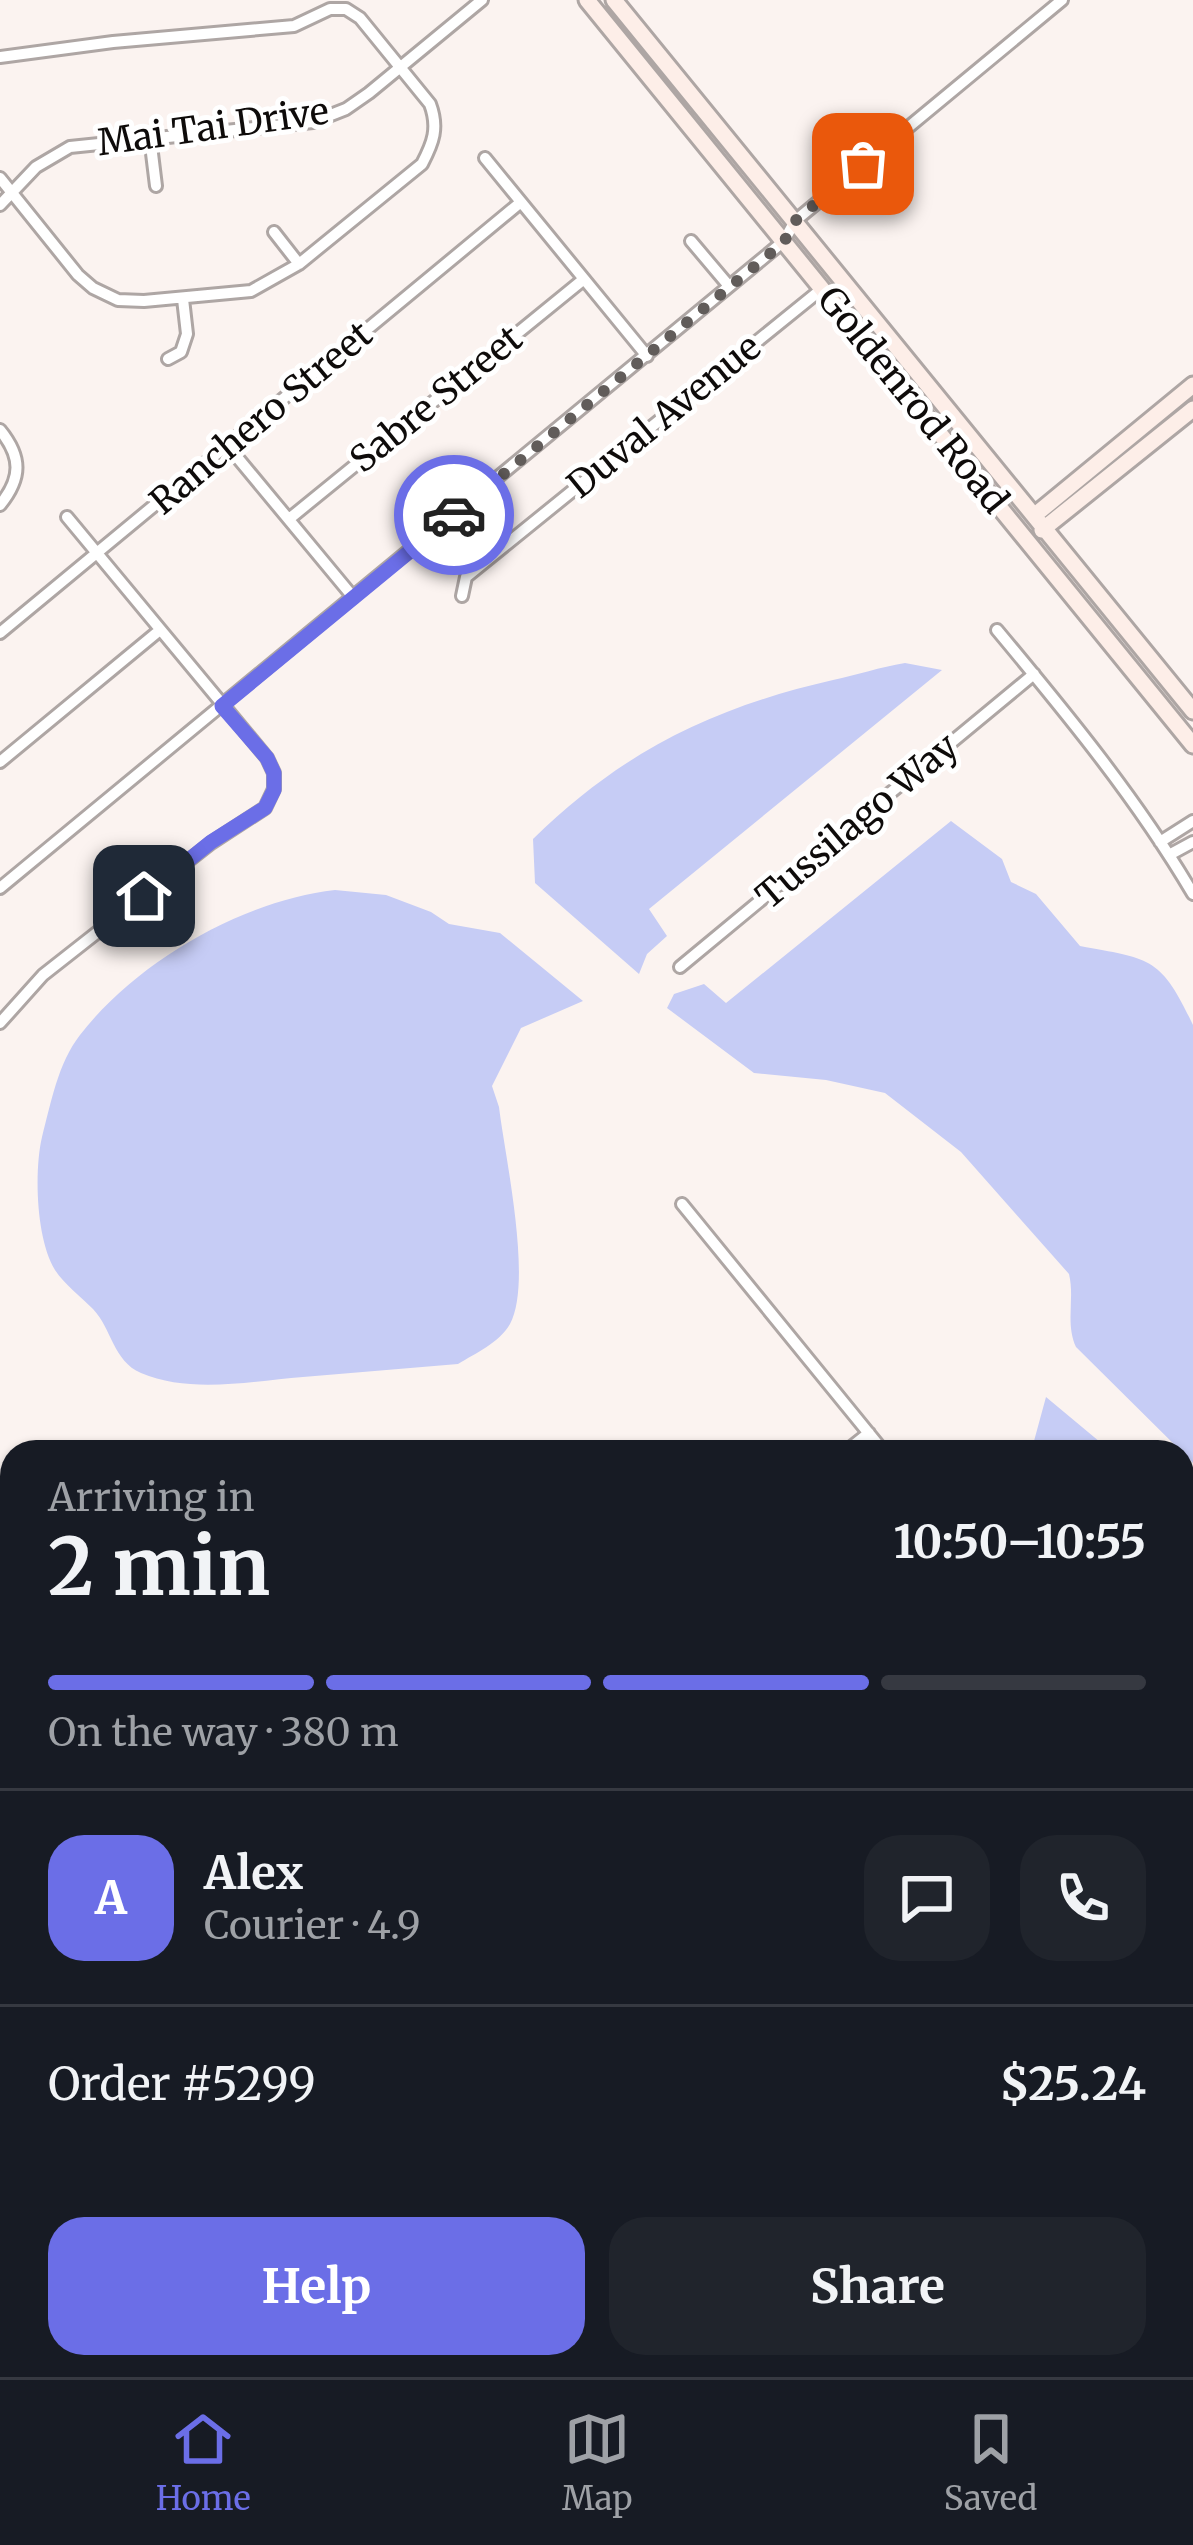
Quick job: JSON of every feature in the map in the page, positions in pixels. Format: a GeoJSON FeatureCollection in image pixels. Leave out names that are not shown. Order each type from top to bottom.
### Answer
{"type":"FeatureCollection","features":[{"type":"Feature","properties":{"kind":"main road","name":"Goldenrod Road"},"geometry":{"type":"LineString","coordinates":[[587,0],[1193,746]]}},
{"type":"Feature","properties":{"kind":"main road"},"geometry":{"type":"LineString","coordinates":[[604,0],[614,13],[628,16]]}},
{"type":"Feature","properties":{"kind":"main road","name":"Goldenrod Road"},"geometry":{"type":"LineString","coordinates":[[614,0],[1193,711]]}},
{"type":"Feature","properties":{"kind":"main road"},"geometry":{"type":"LineString","coordinates":[[1035,515],[1193,385]]}},
{"type":"Feature","properties":{"kind":"main road"},"geometry":{"type":"LineString","coordinates":[[996,502],[1026,526],[1047,530],[1193,409]]}},
{"type":"Feature","properties":{"kind":"main road"},"geometry":{"type":"LineString","coordinates":[[1025,537],[1045,542],[1133,650],[1162,671]]}},
{"type":"Feature","properties":{"kind":"street","name":"Mai Tai Drive"},"geometry":{"type":"LineString","coordinates":[[0,205],[36,167],[70,147],[313,122],[346,109],[482,0]]}},
{"type":"Feature","properties":{"kind":"street"},"geometry":{"type":"LineString","coordinates":[[0,888],[784,242],[795,221],[1062,0]]}},
{"type":"Feature","properties":{"kind":"street"},"geometry":{"type":"LineString","coordinates":[[0,57],[294,26],[330,9],[346,9],[360,18],[430,104],[435,118],[434,141],[422,164],[299,264],[251,291],[118,300],[78,275],[0,178]]}},
{"type":"Feature","properties":{"kind":"street"},"geometry":{"type":"LineString","coordinates":[[150,137],[156,186]]}},
{"type":"Feature","properties":{"kind":"street"},"geometry":{"type":"LineString","coordinates":[[485,158],[647,356]]}},
{"type":"Feature","properties":{"kind":"street","name":"Ranchero Street"},"geometry":{"type":"LineString","coordinates":[[0,633],[521,202]]}},
{"type":"Feature","properties":{"kind":"street"},"geometry":{"type":"LineString","coordinates":[[274,232],[299,264]]}},
{"type":"Feature","properties":{"kind":"street"},"geometry":{"type":"LineString","coordinates":[[691,241],[729,286]]}},
{"type":"Feature","properties":{"kind":"street","name":"Sabre Street"},"geometry":{"type":"LineString","coordinates":[[289,519],[584,279]]}},
{"type":"Feature","properties":{"kind":"street","name":"Duval Avenue"},"geometry":{"type":"LineString","coordinates":[[462,596],[466,577],[823,289]]}},
{"type":"Feature","properties":{"kind":"street"},"geometry":{"type":"LineString","coordinates":[[168,359],[181,352],[187,334],[183,299]]}},
{"type":"Feature","properties":{"kind":"street"},"geometry":{"type":"LineString","coordinates":[[0,430],[13,445],[20,471],[0,505]]}},
{"type":"Feature","properties":{"kind":"street"},"geometry":{"type":"LineString","coordinates":[[227,445],[353,597]]}},
{"type":"Feature","properties":{"kind":"street"},"geometry":{"type":"LineString","coordinates":[[0,1023],[43,975],[211,842],[265,808],[274,790],[274,773],[267,758],[67,517]]}},
{"type":"Feature","properties":{"kind":"street"},"geometry":{"type":"LineString","coordinates":[[997,630],[1160,842],[1193,893]]}},
{"type":"Feature","properties":{"kind":"street"},"geometry":{"type":"LineString","coordinates":[[0,762],[160,631]]}},
{"type":"Feature","properties":{"kind":"street","name":"Tussilago Way"},"geometry":{"type":"LineString","coordinates":[[680,967],[1034,674]]}},
{"type":"Feature","properties":{"kind":"street"},"geometry":{"type":"LineString","coordinates":[[1160,842],[1192,825]]}},
{"type":"Feature","properties":{"kind":"street"},"geometry":{"type":"LineString","coordinates":[[1169,855],[1193,842]]}},
{"type":"Feature","properties":{"kind":"street"},"geometry":{"type":"LineString","coordinates":[[682,1204],[875,1440]]}},
{"type":"Feature","properties":{"kind":"street"},"geometry":{"type":"LineString","coordinates":[[860,1440],[869,1433]]}},
{"type":"Feature","properties":{"kind":"shaded area"},"geometry":{"type":"Polygon","coordinates":[[[905,663],[942,670],[649,909],[667,936],[647,954],[639,974],[535,883],[533,839],[600,781],[635,758],[747,704],[905,663]]]}},
{"type":"Feature","properties":{"kind":"shaded area"},"geometry":{"type":"Polygon","coordinates":[[[951,821],[1002,859],[1011,882],[1036,894],[1080,946],[1139,959],[1162,974],[1193,1025],[1193,1440],[1170,1440],[1076,1347],[1069,1274],[961,1152],[885,1093],[826,1080],[754,1073],[667,1008],[674,994],[704,984],[726,1003],[951,821]]]}},
{"type":"Feature","properties":{"kind":"shaded area"},"geometry":{"type":"Polygon","coordinates":[[[335,890],[386,895],[449,924],[500,933],[583,1001],[521,1028],[492,1086],[499,1107],[518,1250],[519,1279],[510,1324],[493,1342],[458,1364],[221,1384],[180,1383],[141,1373],[124,1361],[93,1309],[59,1275],[44,1241],[38,1205],[39,1151],[61,1071],[72,1046],[104,1008],[162,959],[265,906],[335,890]]]}},
{"type":"Feature","properties":{"kind":"shaded area"},"geometry":{"type":"Polygon","coordinates":[[[1046,1397],[1098,1440],[1034,1440],[1046,1397]]]}},
{"type":"Feature","properties":{"kind":"way so far"},"geometry":{"type":"LineString","coordinates":[[454,515],[784,242],[795,221],[863,164]]}},
{"type":"Feature","properties":{"kind":"route"},"geometry":{"type":"LineString","coordinates":[[144,896],[211,842],[265,808],[274,790],[274,773],[267,758],[222,706],[454,515]]}}]}
